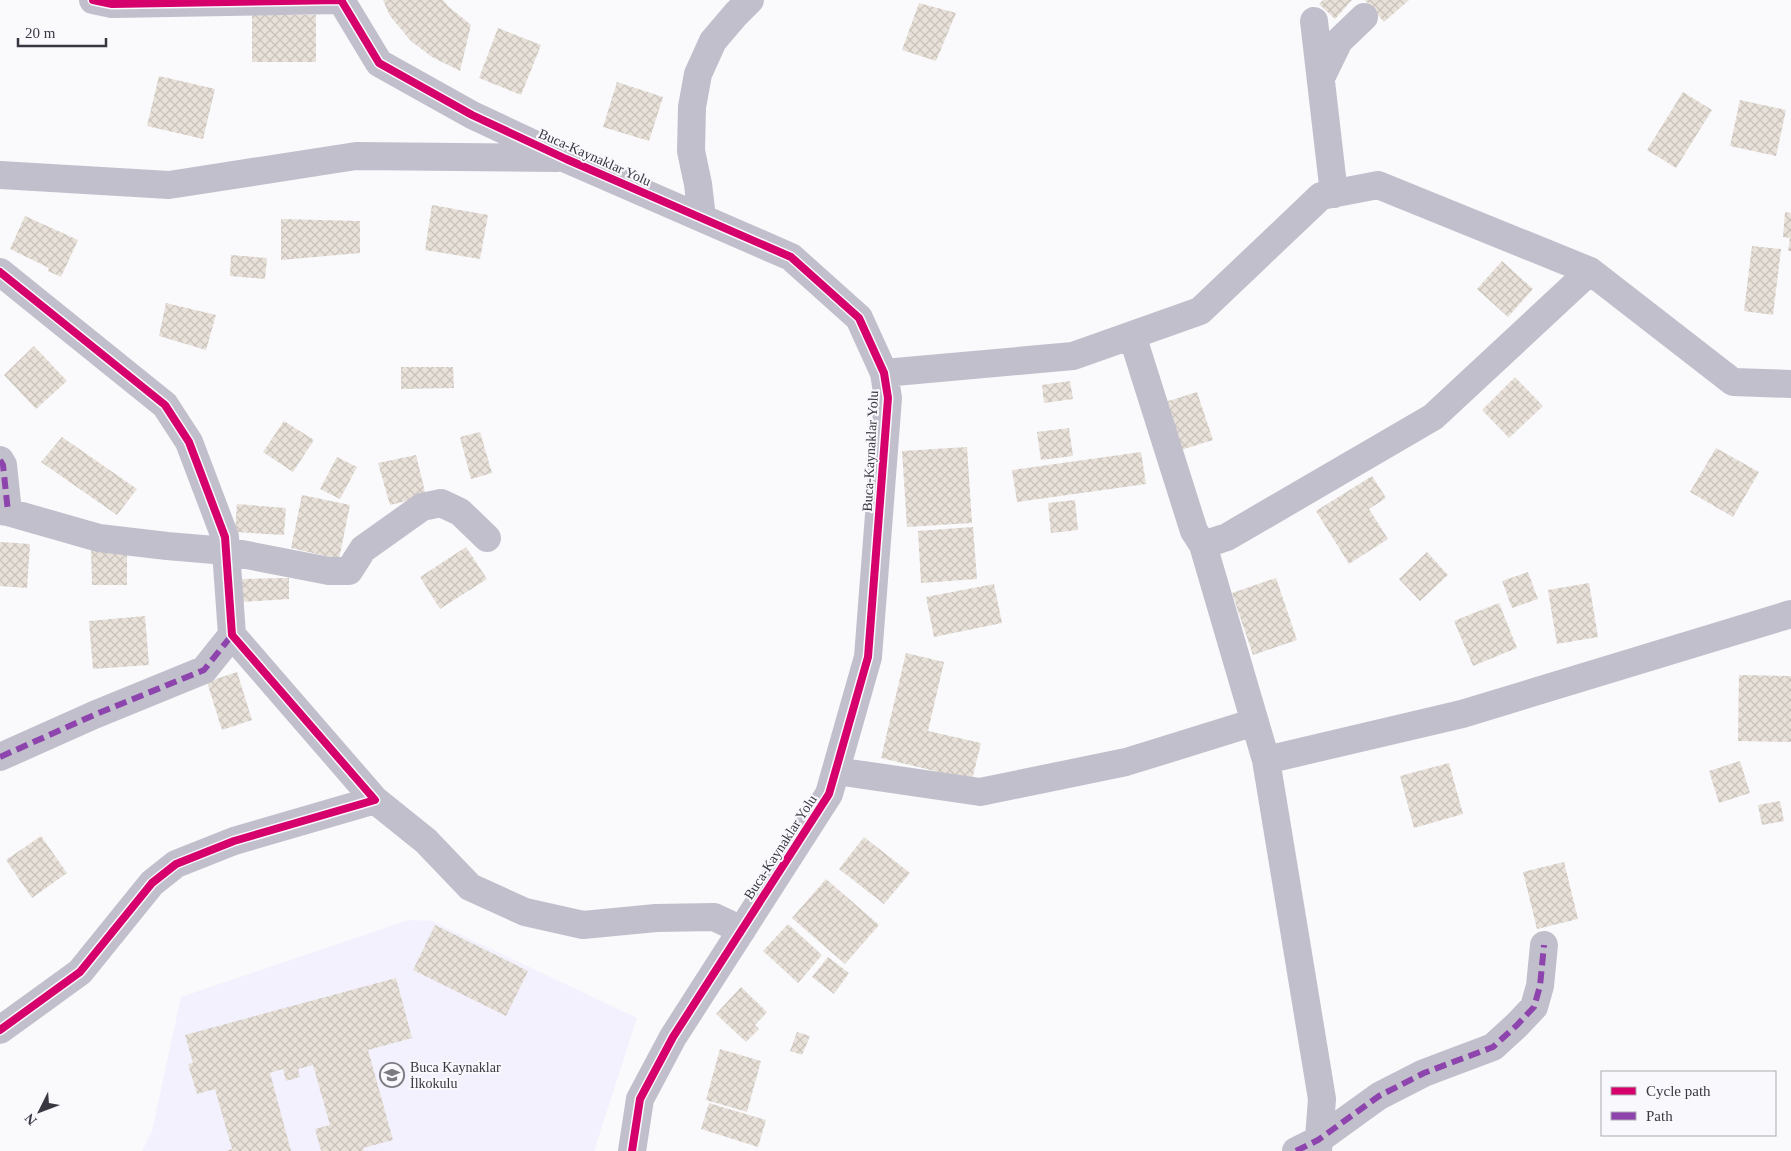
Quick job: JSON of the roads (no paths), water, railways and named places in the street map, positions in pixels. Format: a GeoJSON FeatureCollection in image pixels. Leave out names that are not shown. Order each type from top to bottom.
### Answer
{"type":"FeatureCollection","features":[{"type":"Feature","properties":{"kind":"street"},"geometry":{"type":"LineString","coordinates":[[93,0],[112,4],[341,0]]}},
{"type":"Feature","properties":{"kind":"street","name":"Buca-Kaynaklar Yolu"},"geometry":{"type":"LineString","coordinates":[[341,0],[380,63],[472,115],[566,159],[791,257],[859,318],[884,373],[888,398],[868,657],[829,794],[672,1038],[640,1098],[632,1151]]}},
{"type":"Feature","properties":{"kind":"street"},"geometry":{"type":"LineString","coordinates":[[702,218],[698,184],[691,152],[692,107],[698,74],[713,41],[750,0]]}},
{"type":"Feature","properties":{"kind":"street"},"geometry":{"type":"LineString","coordinates":[[1321,78],[1338,41],[1364,17]]}},
{"type":"Feature","properties":{"kind":"street"},"geometry":{"type":"LineString","coordinates":[[1314,21],[1334,194]]}},
{"type":"Feature","properties":{"kind":"street"},"geometry":{"type":"LineString","coordinates":[[0,175],[169,184],[356,156],[566,159]]}},
{"type":"Feature","properties":{"kind":"street"},"geometry":{"type":"LineString","coordinates":[[884,373],[1073,356],[1200,311],[1321,196],[1378,185],[1590,271],[1733,382],[1791,384]]}},
{"type":"Feature","properties":{"kind":"street"},"geometry":{"type":"LineString","coordinates":[[1204,544],[1227,537],[1433,417],[1590,271]]}},
{"type":"Feature","properties":{"kind":"street"},"geometry":{"type":"LineString","coordinates":[[0,272],[164,406],[188,442],[225,537],[232,636],[375,800],[426,842],[470,887],[525,912],[583,925],[656,918],[714,917],[742,930]]}},
{"type":"Feature","properties":{"kind":"street"},"geometry":{"type":"LineString","coordinates":[[1132,335],[1194,531],[1204,544],[1266,760],[1322,1100],[1311,1147]]}},
{"type":"Feature","properties":{"kind":"street"},"geometry":{"type":"LineString","coordinates":[[0,460],[3,465],[4,512],[99,538],[226,551],[328,571],[349,571],[363,549],[422,508],[441,503],[460,512],[486,538]]}},
{"type":"Feature","properties":{"kind":"street"},"geometry":{"type":"LineString","coordinates":[[1266,760],[1462,714],[1791,614]]}},
{"type":"Feature","properties":{"kind":"street"},"geometry":{"type":"LineString","coordinates":[[0,757],[204,670],[232,636]]}},
{"type":"Feature","properties":{"kind":"street"},"geometry":{"type":"LineString","coordinates":[[836,771],[980,792],[1126,762],[1255,722]]}},
{"type":"Feature","properties":{"kind":"street"},"geometry":{"type":"LineString","coordinates":[[0,1030],[80,972],[152,883],[176,864],[234,841],[375,800]]}},
{"type":"Feature","properties":{"kind":"street"},"geometry":{"type":"LineString","coordinates":[[1311,1147],[1379,1096],[1424,1073],[1493,1047],[1534,1007],[1540,986],[1544,944]]}},
{"type":"Feature","properties":{"kind":"place","name":"Buca Kaynaklar İlkokulu"},"geometry":{"type":"Point","coordinates":[392,1075]}}]}
